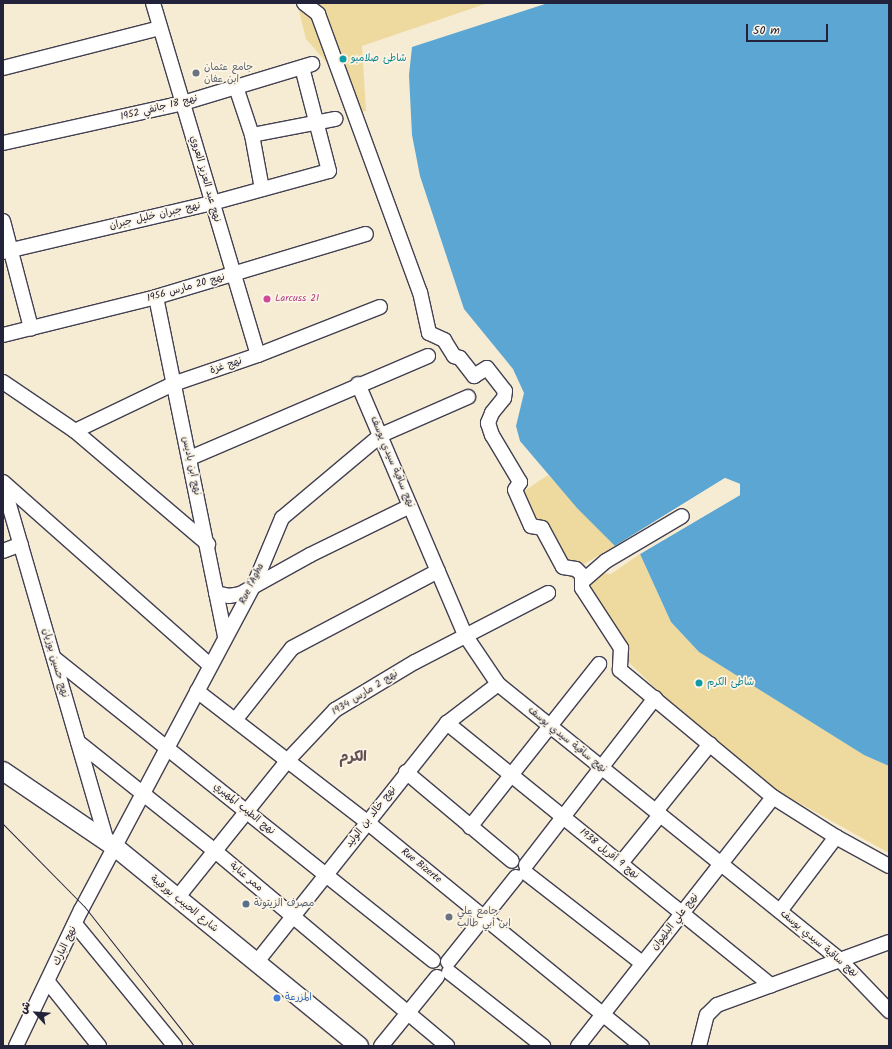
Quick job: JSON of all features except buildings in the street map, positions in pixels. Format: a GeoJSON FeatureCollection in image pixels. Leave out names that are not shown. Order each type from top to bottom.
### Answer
{"type":"FeatureCollection","features":[{"type":"Feature","properties":{"kind":"main road","name":"شارع الحبيب بورقيبة"},"geometry":{"type":"LineString","coordinates":[[3,771],[111,844],[256,962],[352,1044]]}},
{"type":"Feature","properties":{"kind":"street","name":"نهج عبد العزيز العروي"},"geometry":{"type":"LineString","coordinates":[[153,3],[258,356]]}},
{"type":"Feature","properties":{"kind":"street"},"geometry":{"type":"LineString","coordinates":[[304,3],[318,14],[420,292],[429,333],[444,340],[454,356],[460,358],[474,376],[487,368],[505,391],[504,398],[492,413],[488,423],[492,435],[520,482],[515,490],[531,526],[542,528],[562,566],[576,569],[584,580]]}},
{"type":"Feature","properties":{"kind":"street"},"geometry":{"type":"LineString","coordinates":[[3,68],[160,28]]}},
{"type":"Feature","properties":{"kind":"street","name":"نهج 18 جانفي 1952"},"geometry":{"type":"LineString","coordinates":[[3,143],[183,103],[307,65],[317,122]]}},
{"type":"Feature","properties":{"kind":"street"},"geometry":{"type":"LineString","coordinates":[[236,86],[252,135],[262,189]]}},
{"type":"Feature","properties":{"kind":"street"},"geometry":{"type":"LineString","coordinates":[[252,135],[335,119]]}},
{"type":"Feature","properties":{"kind":"street","name":"نهج جبران خليل جبران"},"geometry":{"type":"LineString","coordinates":[[7,250],[212,203],[329,171],[317,122]]}},
{"type":"Feature","properties":{"kind":"street"},"geometry":{"type":"LineString","coordinates":[[3,221],[7,250],[31,328]]}},
{"type":"Feature","properties":{"kind":"street","name":"نهج 20 مارس 1956"},"geometry":{"type":"LineString","coordinates":[[3,335],[156,297],[366,234]]}},
{"type":"Feature","properties":{"kind":"street","name":"نهج ابن باديس"},"geometry":{"type":"LineString","coordinates":[[156,297],[173,384],[208,544],[225,636]]}},
{"type":"Feature","properties":{"kind":"street","name":"نهج غزة"},"geometry":{"type":"LineString","coordinates":[[75,431],[173,384],[258,356],[380,307]]}},
{"type":"Feature","properties":{"kind":"street"},"geometry":{"type":"LineString","coordinates":[[190,458],[358,384],[428,356]]}},
{"type":"Feature","properties":{"kind":"street"},"geometry":{"type":"LineString","coordinates":[[3,382],[75,431],[208,544]]}},
{"type":"Feature","properties":{"kind":"street","name":"نهج ساقية سيدي يوسف"},"geometry":{"type":"LineString","coordinates":[[358,384],[465,635],[498,684],[840,960],[889,1011]]}},
{"type":"Feature","properties":{"kind":"street","name":"Rue l'Agha"},"geometry":{"type":"LineString","coordinates":[[111,844],[142,794],[225,636],[254,585],[282,518],[381,435],[468,397]]}},
{"type":"Feature","properties":{"kind":"street"},"geometry":{"type":"LineString","coordinates":[[3,483],[210,665]]}},
{"type":"Feature","properties":{"kind":"street","name":"نهج حسين بوزيان"},"geometry":{"type":"LineString","coordinates":[[3,483],[78,742],[111,844]]}},
{"type":"Feature","properties":{"kind":"street"},"geometry":{"type":"LineString","coordinates":[[216,592],[235,596],[410,506]]}},
{"type":"Feature","properties":{"kind":"street"},"geometry":{"type":"LineString","coordinates":[[682,516],[606,561],[584,580],[582,588],[622,651],[620,670],[773,797],[836,837],[889,866]]}},
{"type":"Feature","properties":{"kind":"street"},"geometry":{"type":"LineString","coordinates":[[3,551],[21,544]]}},
{"type":"Feature","properties":{"kind":"street"},"geometry":{"type":"LineString","coordinates":[[236,719],[292,648],[438,571]]}},
{"type":"Feature","properties":{"kind":"street","name":"نهج 2 مارس 1934"},"geometry":{"type":"LineString","coordinates":[[177,898],[288,760],[334,710],[415,662],[548,593]]}},
{"type":"Feature","properties":{"kind":"street","name":"نهج الطيب المهيري"},"geometry":{"type":"LineString","coordinates":[[54,658],[248,811],[326,876],[433,961],[431,970],[445,971]]}},
{"type":"Feature","properties":{"kind":"street"},"geometry":{"type":"LineString","coordinates":[[470,827],[599,664]]}},
{"type":"Feature","properties":{"kind":"street","name":"نهج خالد بن الوليد"},"geometry":{"type":"LineString","coordinates":[[256,962],[326,876],[406,772],[447,723],[498,684]]}},
{"type":"Feature","properties":{"kind":"street","name":"Rue Bizerte"},"geometry":{"type":"LineString","coordinates":[[197,691],[236,719],[367,822],[642,1046]]}},
{"type":"Feature","properties":{"kind":"street"},"geometry":{"type":"LineString","coordinates":[[381,1046],[445,971],[484,918],[523,872],[655,698]]}},
{"type":"Feature","properties":{"kind":"street","name":"نهج 9 أفريل 1938"},"geometry":{"type":"LineString","coordinates":[[447,723],[512,774],[771,985]]}},
{"type":"Feature","properties":{"kind":"street","name":"ممر عنابة"},"geometry":{"type":"LineString","coordinates":[[78,742],[215,851],[447,1046]]}},
{"type":"Feature","properties":{"kind":"street"},"geometry":{"type":"LineString","coordinates":[[621,863],[710,744]]}},
{"type":"Feature","properties":{"kind":"street"},"geometry":{"type":"LineString","coordinates":[[406,772],[512,861],[509,871],[523,872],[642,963]]}},
{"type":"Feature","properties":{"kind":"street","name":"نهج علي البلهوان"},"geometry":{"type":"LineString","coordinates":[[578,1046],[773,797]]}},
{"type":"Feature","properties":{"kind":"street"},"geometry":{"type":"LineString","coordinates":[[780,911],[836,837]]}},
{"type":"Feature","properties":{"kind":"street","name":"نهج البارك"},"geometry":{"type":"LineString","coordinates":[[16,1046],[48,982],[111,844]]}},
{"type":"Feature","properties":{"kind":"street"},"geometry":{"type":"LineString","coordinates":[[75,924],[175,1046]]}},
{"type":"Feature","properties":{"kind":"street"},"geometry":{"type":"LineString","coordinates":[[699,1046],[711,1009],[771,985],[889,942]]}},
{"type":"Feature","properties":{"kind":"street"},"geometry":{"type":"LineString","coordinates":[[445,971],[543,1046]]}},
{"type":"Feature","properties":{"kind":"street"},"geometry":{"type":"LineString","coordinates":[[48,982],[96,1044]]}},
{"type":"Feature","properties":{"kind":"sand","name":"شاطئ صلامبو"},"geometry":{"type":"Polygon","coordinates":[[[297,3],[488,3],[362,46],[366,111],[351,113],[336,73],[306,39],[297,3]]]}},
{"type":"Feature","properties":{"kind":"sand","name":"شاطئ الکرم"},"geometry":{"type":"Polygon","coordinates":[[[548,475],[615,546],[584,564],[590,572],[611,574],[640,554],[671,622],[699,652],[864,755],[889,766],[889,853],[774,789],[682,714],[615,649],[520,494],[548,475]]]}},
{"type":"Feature","properties":{"kind":"water"},"geometry":{"type":"Polygon","coordinates":[[[548,3],[889,3],[889,766],[864,755],[699,652],[671,622],[640,554],[740,495],[740,484],[725,478],[615,546],[577,508],[520,441],[516,426],[524,393],[513,369],[464,309],[420,176],[412,135],[409,75],[412,47],[548,3]]]}},
{"type":"Feature","properties":{"kind":"pier"},"geometry":{"type":"Polygon","coordinates":[[[725,478],[740,484],[740,495],[638,555],[738,494],[738,485],[725,480],[613,547],[725,478]]]}},
{"type":"Feature","properties":{"kind":"tram line"},"geometry":{"type":"LineString","coordinates":[[3,824],[84,906],[194,1046]]}},
{"type":"Feature","properties":{"kind":"place","name":"شاطئ صلامبو"},"geometry":{"type":"Point","coordinates":[343,59]}},
{"type":"Feature","properties":{"kind":"place","name":"جامع عثمان ابن عفان"},"geometry":{"type":"Point","coordinates":[196,73]}},
{"type":"Feature","properties":{"kind":"place","name":"Larcuss 21"},"geometry":{"type":"Point","coordinates":[267,299]}},
{"type":"Feature","properties":{"kind":"place","name":"شاطئ الکرم"},"geometry":{"type":"Point","coordinates":[699,683]}},
{"type":"Feature","properties":{"kind":"place","name":"مصرف الزيتونة"},"geometry":{"type":"Point","coordinates":[246,904]}},
{"type":"Feature","properties":{"kind":"place","name":"جامع علي ابن أبي طالب"},"geometry":{"type":"Point","coordinates":[449,917]}},
{"type":"Feature","properties":{"kind":"place","name":"المزرعة"},"geometry":{"type":"Point","coordinates":[277,998]}},
{"type":"Feature","properties":{"kind":"district","name":"الكرم"},"geometry":{"type":"Point","coordinates":[353,757]}}]}
